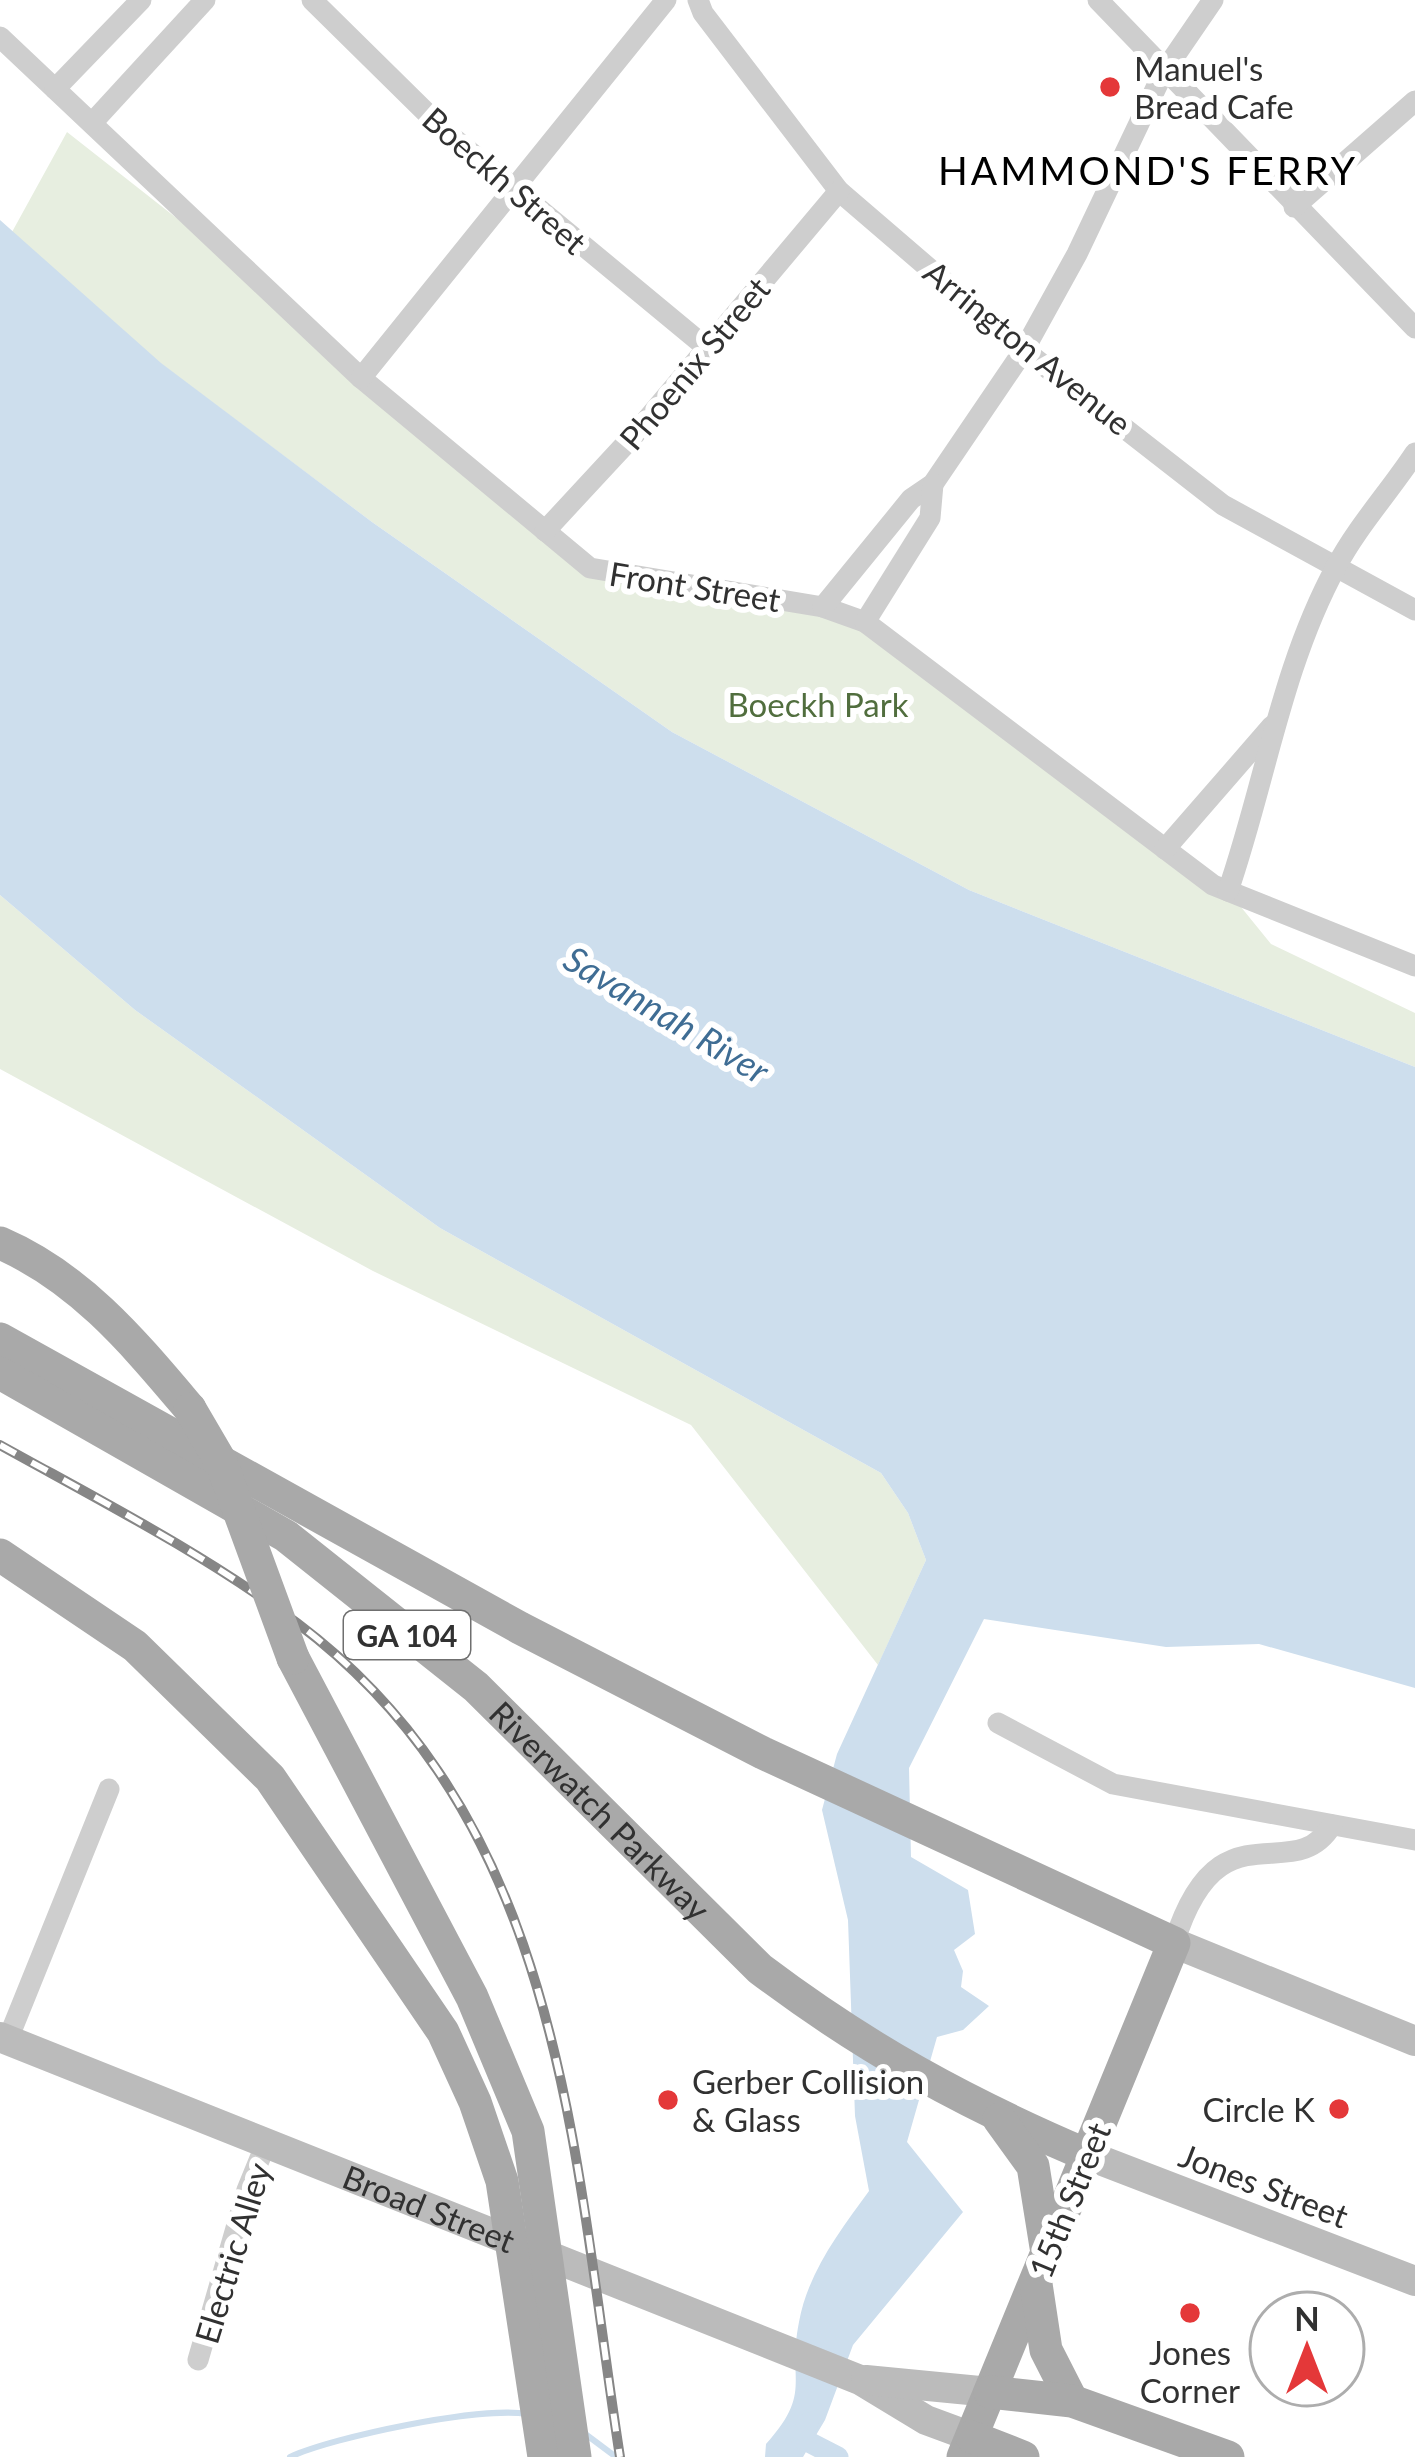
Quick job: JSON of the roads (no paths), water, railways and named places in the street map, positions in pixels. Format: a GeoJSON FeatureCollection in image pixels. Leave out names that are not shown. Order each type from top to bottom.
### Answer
{"type":"FeatureCollection","features":[{"type":"Feature","properties":{"kind":"main road"},"geometry":{"type":"LineString","coordinates":[[0,1244],[45,1263],[103,1310],[190,1409],[221,1462],[293,1658],[472,1997],[528,2131],[575,2457]]}},
{"type":"Feature","properties":{"kind":"main road","name":"GA 104"},"geometry":{"type":"LineString","coordinates":[[0,1339],[520,1628],[763,1753],[1174,1943],[1415,2041]]}},
{"type":"Feature","properties":{"kind":"main road","name":"Riverwatch Parkway"},"geometry":{"type":"LineString","coordinates":[[0,1373],[286,1536],[476,1688],[760,1969],[864,2044],[991,2115],[1088,2155]]}},
{"type":"Feature","properties":{"kind":"main road"},"geometry":{"type":"LineString","coordinates":[[0,1555],[135,1646],[270,1778],[408,1973],[476,2102],[502,2181],[544,2457]]}},
{"type":"Feature","properties":{"kind":"main road","name":"15th Street"},"geometry":{"type":"LineString","coordinates":[[967,2447],[1174,1943]]}},
{"type":"Feature","properties":{"kind":"main road","name":"Broad Street"},"geometry":{"type":"LineString","coordinates":[[4,2038],[860,2380],[967,2447],[1023,2457]]}},
{"type":"Feature","properties":{"kind":"main road"},"geometry":{"type":"LineString","coordinates":[[991,2115],[1037,2177],[1046,2350],[1072,2401]]}},
{"type":"Feature","properties":{"kind":"main road","name":"Jones Street"},"geometry":{"type":"LineString","coordinates":[[1088,2155],[1415,2281]]}},
{"type":"Feature","properties":{"kind":"main road","name":"Broad Street"},"geometry":{"type":"LineString","coordinates":[[860,2380],[1072,2401],[1228,2457]]}},
{"type":"Feature","properties":{"kind":"street"},"geometry":{"type":"LineString","coordinates":[[56,88],[141,0]]}},
{"type":"Feature","properties":{"kind":"street"},"geometry":{"type":"LineString","coordinates":[[92,123],[205,0]]}},
{"type":"Feature","properties":{"kind":"street","name":"Boeckh Street"},"geometry":{"type":"LineString","coordinates":[[313,0],[446,132],[707,348]]}},
{"type":"Feature","properties":{"kind":"street"},"geometry":{"type":"LineString","coordinates":[[1098,0],[1163,73],[1415,328]]}},
{"type":"Feature","properties":{"kind":"street"},"geometry":{"type":"LineString","coordinates":[[823,607],[910,499],[933,484],[1024,350],[1077,254],[1163,73],[1214,0]]}},
{"type":"Feature","properties":{"kind":"street"},"geometry":{"type":"LineString","coordinates":[[361,378],[660,2]]}},
{"type":"Feature","properties":{"kind":"street","name":"Arrington Avenue"},"geometry":{"type":"LineString","coordinates":[[660,2],[700,7],[839,191],[1024,350],[1118,418],[1222,505],[1415,610]]}},
{"type":"Feature","properties":{"kind":"street","name":"Front Street"},"geometry":{"type":"LineString","coordinates":[[0,37],[361,378],[590,568],[823,607],[865,622],[1165,849],[1228,891],[1415,966]]}},
{"type":"Feature","properties":{"kind":"street"},"geometry":{"type":"LineString","coordinates":[[1294,207],[1415,101]]}},
{"type":"Feature","properties":{"kind":"street","name":"Phoenix Street"},"geometry":{"type":"LineString","coordinates":[[545,531],[839,191]]}},
{"type":"Feature","properties":{"kind":"street"},"geometry":{"type":"LineString","coordinates":[[1228,891],[1256,809],[1272,726],[1336,567],[1415,454]]}},
{"type":"Feature","properties":{"kind":"street"},"geometry":{"type":"LineString","coordinates":[[865,622],[930,518],[933,484]]}},
{"type":"Feature","properties":{"kind":"street"},"geometry":{"type":"LineString","coordinates":[[1165,849],[1272,726]]}},
{"type":"Feature","properties":{"kind":"street"},"geometry":{"type":"LineString","coordinates":[[998,1723],[1113,1784],[1415,1840]]}},
{"type":"Feature","properties":{"kind":"street"},"geometry":{"type":"LineString","coordinates":[[4,2038],[109,1789]]}},
{"type":"Feature","properties":{"kind":"street"},"geometry":{"type":"LineString","coordinates":[[1174,1943],[1196,1889],[1215,1866],[1240,1856],[1312,1846],[1332,1825]]}},
{"type":"Feature","properties":{"kind":"street","name":"Electric Alley"},"geometry":{"type":"LineString","coordinates":[[198,2360],[247,2190],[265,2146]]}},
{"type":"Feature","properties":{"kind":"water","name":"Savannah River"},"geometry":{"type":"Polygon","coordinates":[[[0,220],[161,363],[372,522],[672,732],[969,890],[1415,1067],[1415,1688],[1259,1644],[1166,1647],[984,1619],[909,1768],[911,1857],[968,1890],[975,1934],[954,1950],[963,1971],[961,1987],[989,2006],[963,2030],[937,2037],[907,2142],[963,2212],[853,2345],[825,2420],[803,2457],[765,2457],[766,2444],[794,2398],[796,2342],[810,2286],[826,2253],[869,2191],[855,2116],[848,1920],[822,1810],[837,1754],[926,1560],[908,1513],[881,1473],[440,1228],[135,1010],[0,895],[0,220]]]}},
{"type":"Feature","properties":{"kind":"waterway"},"geometry":{"type":"LineString","coordinates":[[290,2457],[407,2425],[476,2415],[527,2414]]}},
{"type":"Feature","properties":{"kind":"waterway"},"geometry":{"type":"LineString","coordinates":[[808,2423],[801,2438],[838,2457]]}},
{"type":"Feature","properties":{"kind":"waterway"},"geometry":{"type":"LineString","coordinates":[[584,2433],[616,2457]]}},
{"type":"Feature","properties":{"kind":"railway"},"geometry":{"type":"LineString","coordinates":[[0,1445],[189,1551],[297,1623],[386,1704],[454,1796],[505,1896],[541,2002],[568,2114],[620,2457]]}},
{"type":"Feature","properties":{"kind":"place","name":"Manuel's Bread Cafe"},"geometry":{"type":"Point","coordinates":[1110,87]}},
{"type":"Feature","properties":{"kind":"place","name":"Gerber Collision & Glass"},"geometry":{"type":"Point","coordinates":[668,2100]}},
{"type":"Feature","properties":{"kind":"place","name":"Circle K"},"geometry":{"type":"Point","coordinates":[1339,2109]}},
{"type":"Feature","properties":{"kind":"place","name":"Jones Corner"},"geometry":{"type":"Point","coordinates":[1190,2313]}},
{"type":"Feature","properties":{"kind":"district","name":"HAMMOND'S FERRY"},"geometry":{"type":"Point","coordinates":[1148,170]}},
{"type":"Feature","properties":{"kind":"park label","name":"Boeckh Park"},"geometry":{"type":"Point","coordinates":[818,704]}}]}
